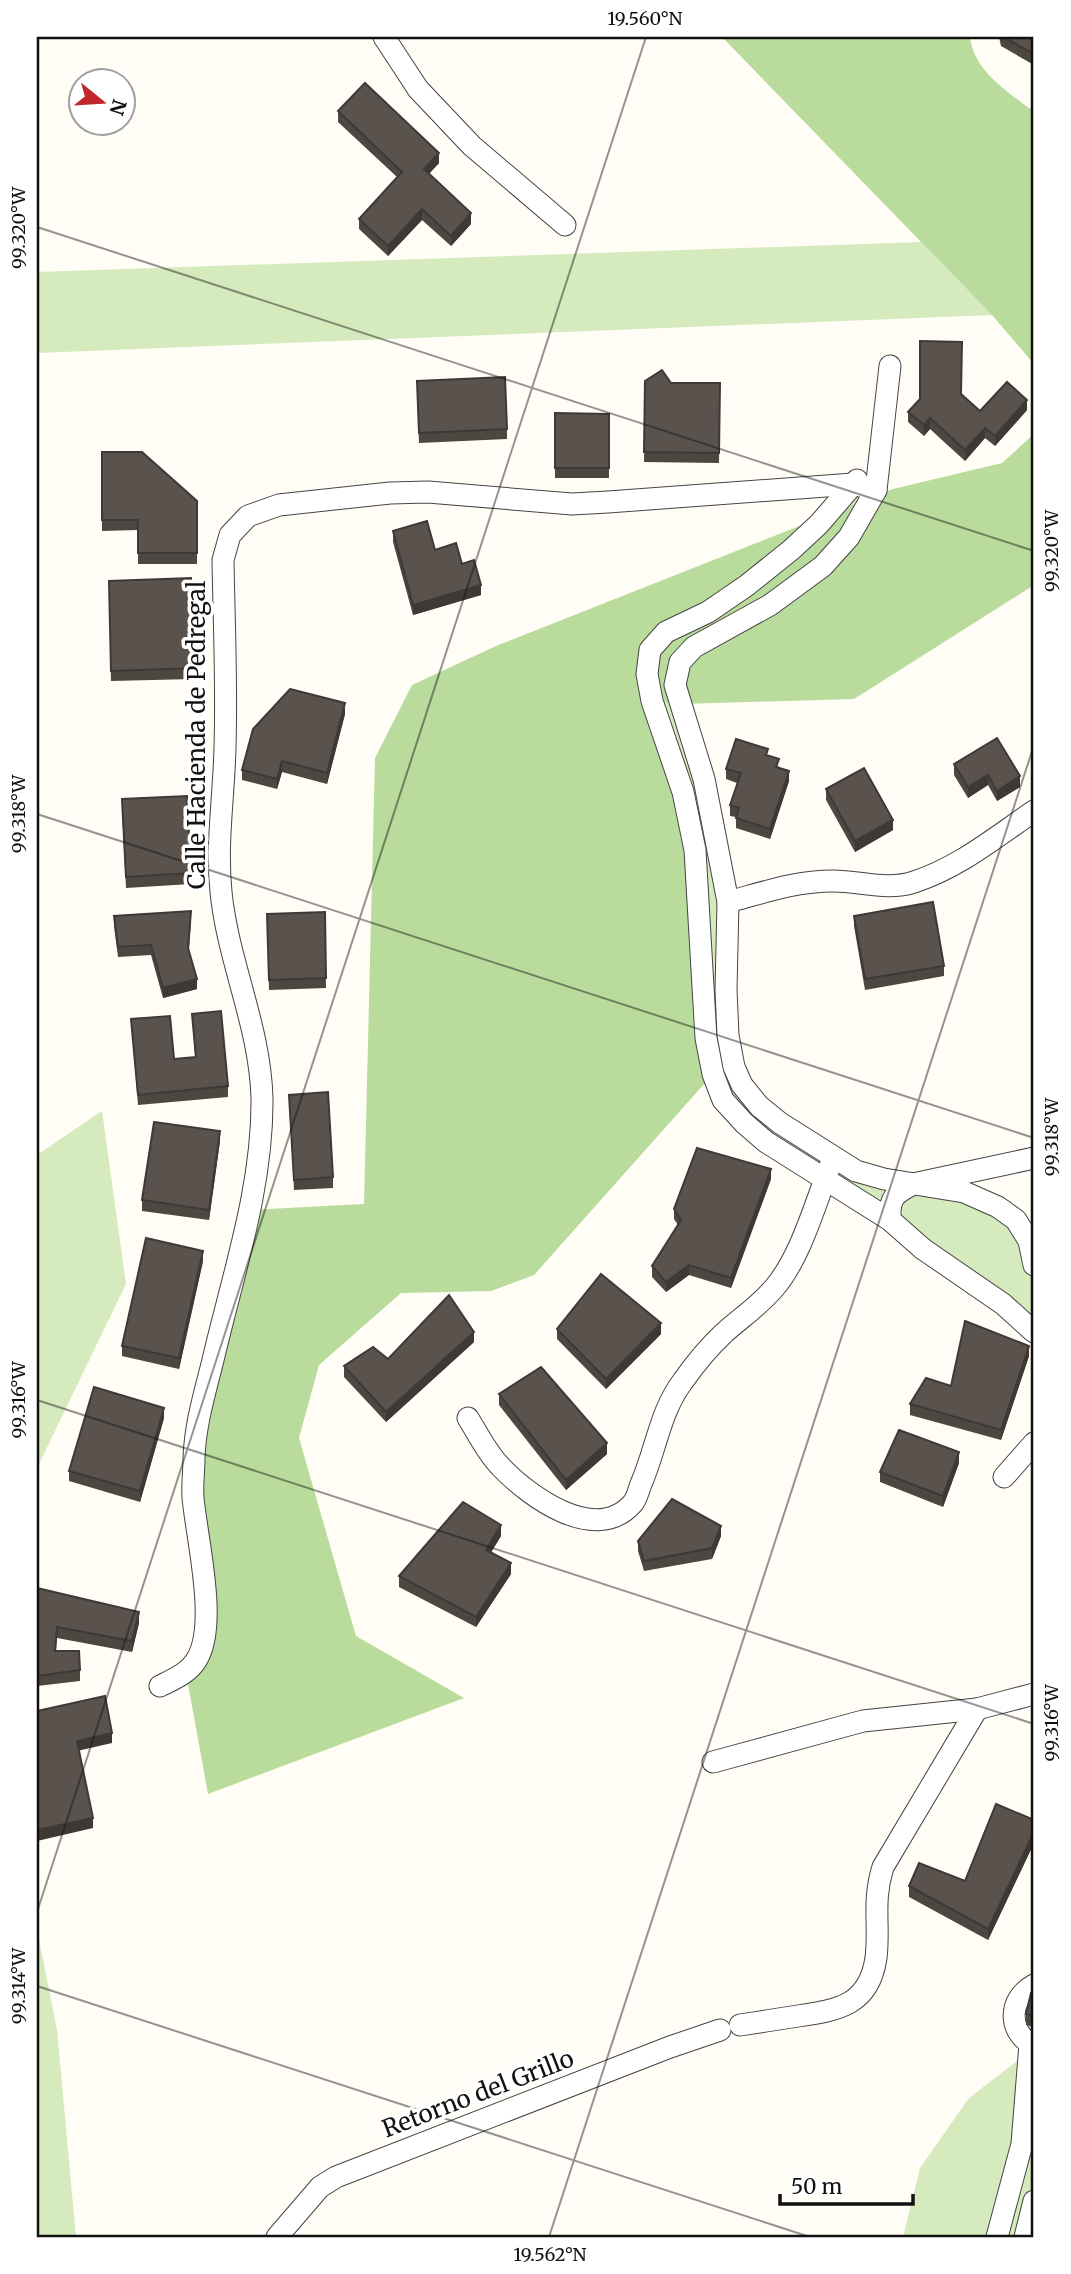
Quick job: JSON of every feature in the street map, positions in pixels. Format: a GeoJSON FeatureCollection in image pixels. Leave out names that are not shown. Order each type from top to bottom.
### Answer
{"type":"FeatureCollection","features":[{"type":"Feature","properties":{"kind":"street"},"geometry":{"type":"LineString","coordinates":[[384,37],[418,89],[472,146],[565,225]]}},
{"type":"Feature","properties":{"kind":"street"},"geometry":{"type":"LineString","coordinates":[[890,366],[876,490],[849,537],[823,566],[770,605],[694,647],[680,662],[675,685],[704,779],[728,902],[728,1035],[734,1067],[742,1085],[759,1106],[780,1123],[856,1171],[884,1179],[964,1192],[998,1207],[1016,1220],[1023,1231],[1029,1241],[1034,1265]]}},
{"type":"Feature","properties":{"kind":"street"},"geometry":{"type":"LineString","coordinates":[[881,461],[853,484],[819,524],[791,550],[708,612],[666,632],[650,650],[647,674],[650,688],[683,792],[695,850],[706,1038],[713,1074],[723,1100],[744,1123],[766,1142],[890,1220],[923,1249],[1003,1304],[1034,1332]]}},
{"type":"Feature","properties":{"kind":"street","name":"Calle Hacienda de Pedregal"},"geometry":{"type":"LineString","coordinates":[[160,1686],[186,1673],[197,1660],[205,1640],[207,1618],[193,1494],[194,1452],[202,1406],[250,1210],[260,1146],[260,1062],[228,932],[221,895],[218,851],[226,744],[223,560],[230,535],[248,516],[279,505],[390,493],[428,492],[572,504],[853,484],[876,490]]}},
{"type":"Feature","properties":{"kind":"street"},"geometry":{"type":"LineString","coordinates":[[699,910],[710,895],[717,895],[728,902],[798,882],[837,881],[881,886],[912,883],[956,864],[1034,811]]}},
{"type":"Feature","properties":{"kind":"street"},"geometry":{"type":"LineString","coordinates":[[468,1418],[498,1464],[525,1490],[558,1511],[588,1520],[614,1516],[633,1502],[650,1464],[659,1427],[676,1390],[698,1360],[777,1285],[794,1256],[833,1158]]}},
{"type":"Feature","properties":{"kind":"street"},"geometry":{"type":"LineString","coordinates":[[890,1220],[890,1205],[897,1193],[913,1184],[1034,1158]]}},
{"type":"Feature","properties":{"kind":"street"},"geometry":{"type":"LineString","coordinates":[[1004,1477],[1034,1443]]}},
{"type":"Feature","properties":{"kind":"street"},"geometry":{"type":"LineString","coordinates":[[713,1762],[863,1721],[977,1709],[1034,1694]]}},
{"type":"Feature","properties":{"kind":"street","name":"Retorno del Grillo"},"geometry":{"type":"LineString","coordinates":[[277,2237],[313,2194],[336,2178],[670,2047],[730,2028],[836,2011],[856,1999],[870,1980],[876,1957],[877,1887],[883,1867],[977,1709]]}},
{"type":"Feature","properties":{"kind":"street"},"geometry":{"type":"LineString","coordinates":[[997,2237],[1028,2143],[1032,2045],[1017,2031],[1014,2013],[1021,1995],[1034,1985]]}},
{"type":"Feature","properties":{"kind":"street"},"geometry":{"type":"LineString","coordinates":[[1025,2237],[1034,2201]]}},
{"type":"Feature","properties":{"kind":"green space"},"geometry":{"type":"Polygon","coordinates":[[[722,37],[970,37],[977,59],[992,78],[1029,108],[1034,108],[1034,364],[992,315],[722,37]]]}},
{"type":"Feature","properties":{"kind":"green space"},"geometry":{"type":"Polygon","coordinates":[[[921,242],[992,315],[37,353],[37,272],[921,242]]]}},
{"type":"Feature","properties":{"kind":"green space"},"geometry":{"type":"Polygon","coordinates":[[[1034,434],[1034,585],[854,699],[679,704],[652,701],[683,792],[713,1074],[534,1275],[491,1291],[401,1293],[319,1365],[299,1438],[356,1636],[464,1698],[208,1794],[186,1673],[197,1660],[193,1494],[250,1210],[364,1204],[375,758],[412,685],[496,646],[893,489],[1002,463],[1034,434]]]}},
{"type":"Feature","properties":{"kind":"green space"},"geometry":{"type":"Polygon","coordinates":[[[878,475],[849,537],[680,662],[704,779],[742,1085],[833,1158],[998,1207],[1034,1265],[1034,1332],[723,1100],[650,650],[878,475]]]}},
{"type":"Feature","properties":{"kind":"green space"},"geometry":{"type":"Polygon","coordinates":[[[102,1111],[126,1284],[37,1468],[37,1155],[102,1111]]]}},
{"type":"Feature","properties":{"kind":"green space"},"geometry":{"type":"Polygon","coordinates":[[[37,1929],[57,2030],[76,2237],[37,2237],[37,1929]]]}},
{"type":"Feature","properties":{"kind":"green space"},"geometry":{"type":"Polygon","coordinates":[[[1034,1985],[1034,2201],[1025,2237],[903,2237],[920,2168],[969,2098],[1017,2061],[1029,2060],[1017,2031],[1034,1985]]]}},
{"type":"Feature","properties":{"kind":"building"},"geometry":{"type":"Polygon","coordinates":[[[1003,37],[1034,37],[1034,54],[1003,37]]]}},
{"type":"Feature","properties":{"kind":"building"},"geometry":{"type":"Polygon","coordinates":[[[365,83],[439,153],[424,169],[471,213],[451,236],[422,209],[388,246],[359,219],[402,172],[338,111],[365,83]]]}},
{"type":"Feature","properties":{"kind":"building"},"geometry":{"type":"Polygon","coordinates":[[[920,341],[962,342],[961,394],[980,411],[1007,382],[1027,400],[995,436],[985,428],[965,450],[930,418],[924,425],[908,412],[920,399],[920,341]]]}},
{"type":"Feature","properties":{"kind":"building"},"geometry":{"type":"Polygon","coordinates":[[[662,370],[671,383],[720,383],[719,453],[644,452],[645,381],[662,370]]]}},
{"type":"Feature","properties":{"kind":"building"},"geometry":{"type":"Polygon","coordinates":[[[505,377],[507,429],[419,433],[417,381],[505,377]]]}},
{"type":"Feature","properties":{"kind":"building"},"geometry":{"type":"Polygon","coordinates":[[[555,413],[609,414],[609,468],[555,468],[555,413]]]}},
{"type":"Feature","properties":{"kind":"building"},"geometry":{"type":"Polygon","coordinates":[[[102,452],[142,452],[197,501],[197,553],[138,553],[138,520],[102,520],[102,452]]]}},
{"type":"Feature","properties":{"kind":"building"},"geometry":{"type":"Polygon","coordinates":[[[427,521],[435,550],[456,543],[462,564],[474,560],[481,585],[413,605],[393,531],[427,521]]]}},
{"type":"Feature","properties":{"kind":"building"},"geometry":{"type":"Polygon","coordinates":[[[191,578],[194,668],[111,671],[109,581],[191,578]]]}},
{"type":"Feature","properties":{"kind":"building"},"geometry":{"type":"Polygon","coordinates":[[[290,689],[345,703],[327,773],[282,761],[277,779],[242,770],[253,729],[290,689]]]}},
{"type":"Feature","properties":{"kind":"building"},"geometry":{"type":"Polygon","coordinates":[[[997,738],[1020,776],[997,791],[988,775],[968,787],[954,764],[997,738]]]}},
{"type":"Feature","properties":{"kind":"building"},"geometry":{"type":"Polygon","coordinates":[[[736,739],[768,749],[766,755],[779,759],[776,767],[789,771],[770,829],[736,818],[739,808],[730,805],[741,773],[726,769],[736,739]]]}},
{"type":"Feature","properties":{"kind":"building"},"geometry":{"type":"Polygon","coordinates":[[[864,768],[893,820],[855,841],[826,789],[864,768]]]}},
{"type":"Feature","properties":{"kind":"building"},"geometry":{"type":"Polygon","coordinates":[[[187,796],[191,873],[126,877],[122,799],[187,796]]]}},
{"type":"Feature","properties":{"kind":"building"},"geometry":{"type":"Polygon","coordinates":[[[933,902],[944,966],[865,979],[854,916],[933,902]]]}},
{"type":"Feature","properties":{"kind":"building"},"geometry":{"type":"Polygon","coordinates":[[[191,911],[188,948],[197,979],[163,988],[151,945],[118,947],[114,916],[191,911]]]}},
{"type":"Feature","properties":{"kind":"building"},"geometry":{"type":"Polygon","coordinates":[[[325,912],[326,978],[269,980],[267,914],[325,912]]]}},
{"type":"Feature","properties":{"kind":"building"},"geometry":{"type":"Polygon","coordinates":[[[221,1011],[228,1086],[138,1095],[131,1019],[170,1016],[174,1059],[196,1057],[192,1014],[221,1011]]]}},
{"type":"Feature","properties":{"kind":"building"},"geometry":{"type":"Polygon","coordinates":[[[328,1092],[333,1177],[294,1180],[289,1095],[328,1092]]]}},
{"type":"Feature","properties":{"kind":"building"},"geometry":{"type":"Polygon","coordinates":[[[154,1122],[220,1131],[209,1210],[142,1200],[154,1122]]]}},
{"type":"Feature","properties":{"kind":"building"},"geometry":{"type":"Polygon","coordinates":[[[697,1148],[771,1169],[731,1278],[689,1265],[666,1282],[652,1266],[681,1220],[674,1209],[697,1148]]]}},
{"type":"Feature","properties":{"kind":"building"},"geometry":{"type":"Polygon","coordinates":[[[146,1238],[203,1251],[179,1358],[122,1346],[146,1238]]]}},
{"type":"Feature","properties":{"kind":"building"},"geometry":{"type":"Polygon","coordinates":[[[601,1274],[661,1323],[606,1379],[557,1329],[601,1274]]]}},
{"type":"Feature","properties":{"kind":"building"},"geometry":{"type":"Polygon","coordinates":[[[449,1295],[474,1332],[386,1412],[344,1366],[373,1347],[388,1359],[449,1295]]]}},
{"type":"Feature","properties":{"kind":"building"},"geometry":{"type":"Polygon","coordinates":[[[965,1321],[1029,1346],[1001,1430],[910,1404],[926,1378],[951,1386],[965,1321]]]}},
{"type":"Feature","properties":{"kind":"building"},"geometry":{"type":"Polygon","coordinates":[[[541,1367],[607,1443],[566,1480],[499,1394],[541,1367]]]}},
{"type":"Feature","properties":{"kind":"building"},"geometry":{"type":"Polygon","coordinates":[[[94,1387],[164,1408],[140,1491],[69,1471],[94,1387]]]}},
{"type":"Feature","properties":{"kind":"building"},"geometry":{"type":"Polygon","coordinates":[[[899,1430],[959,1452],[943,1496],[880,1472],[899,1430]]]}},
{"type":"Feature","properties":{"kind":"building"},"geometry":{"type":"Polygon","coordinates":[[[672,1499],[721,1526],[712,1548],[644,1561],[638,1541],[672,1499]]]}},
{"type":"Feature","properties":{"kind":"building"},"geometry":{"type":"Polygon","coordinates":[[[463,1502],[501,1525],[486,1550],[511,1563],[476,1617],[399,1576],[463,1502]]]}},
{"type":"Feature","properties":{"kind":"building"},"geometry":{"type":"Polygon","coordinates":[[[37,1588],[139,1612],[132,1641],[57,1627],[55,1651],[79,1651],[80,1670],[37,1676],[37,1588]]]}},
{"type":"Feature","properties":{"kind":"building"},"geometry":{"type":"Polygon","coordinates":[[[105,1696],[112,1733],[77,1741],[93,1818],[37,1830],[37,1711],[105,1696]]]}},
{"type":"Feature","properties":{"kind":"building"},"geometry":{"type":"Polygon","coordinates":[[[996,1804],[1034,1820],[1034,1832],[988,1929],[909,1886],[919,1863],[965,1881],[996,1804]]]}},
{"type":"Feature","properties":{"kind":"building"},"geometry":{"type":"Polygon","coordinates":[[[1031,1993],[1034,1994],[1034,2016],[1026,2014],[1031,1993]]]}}]}
